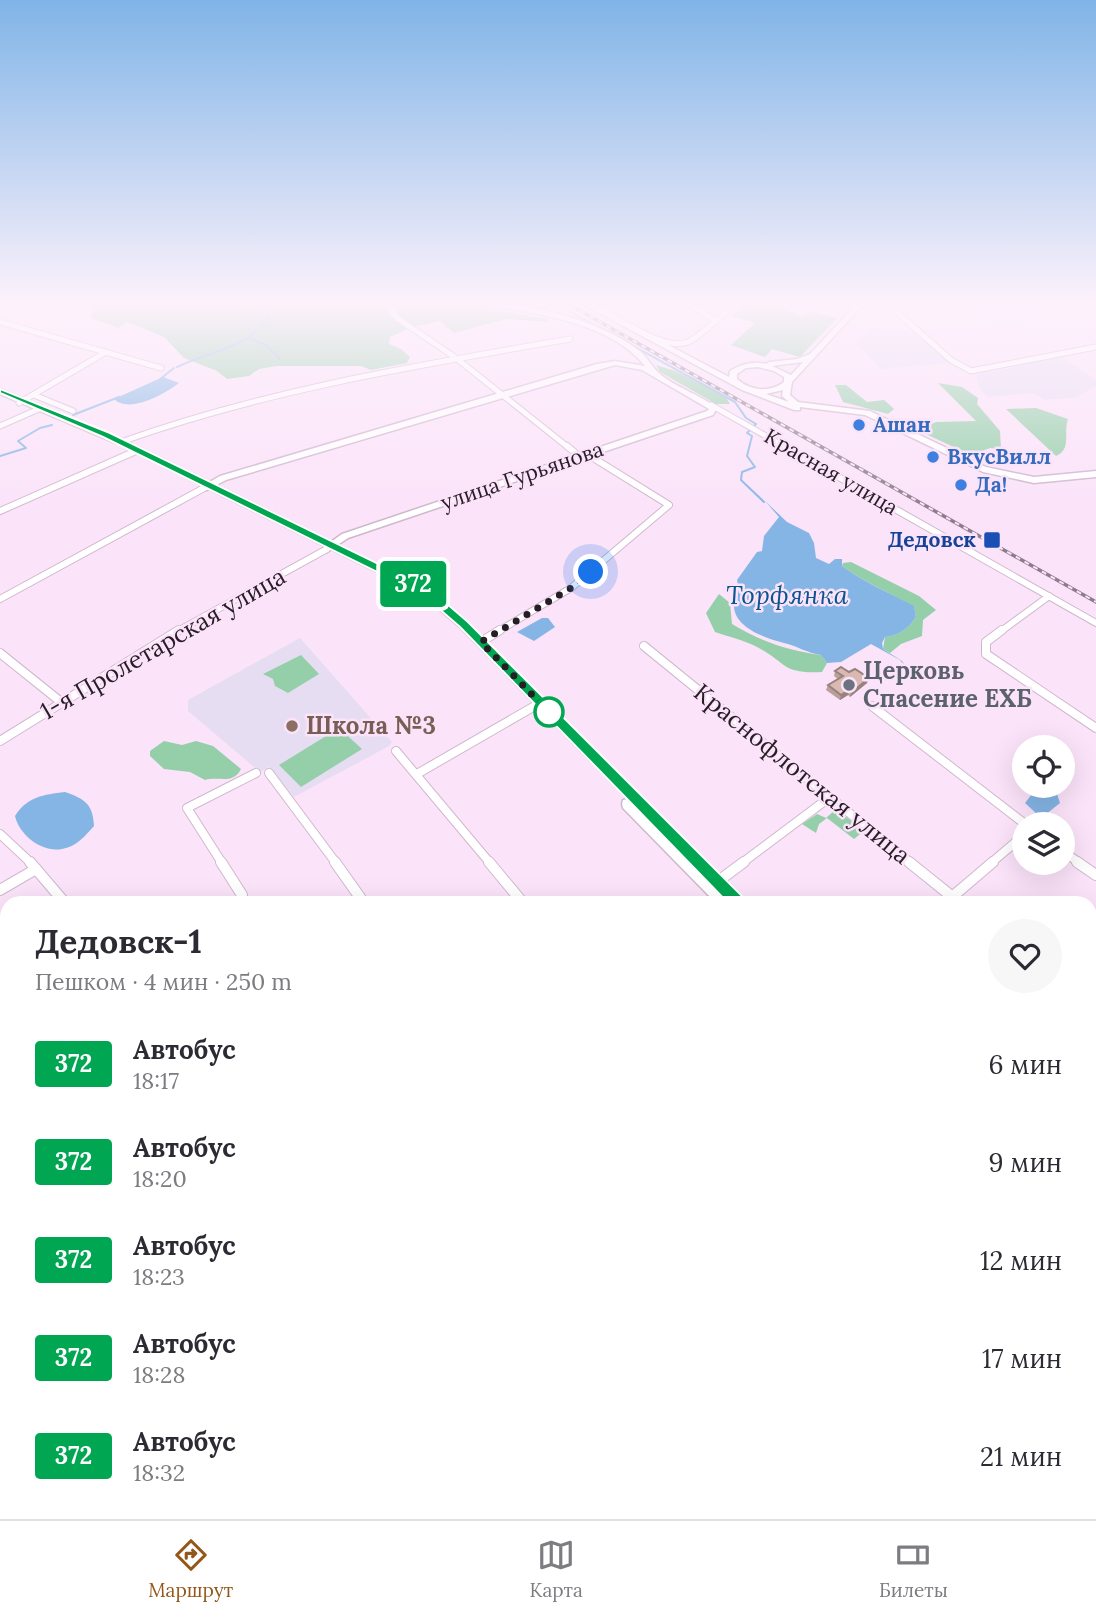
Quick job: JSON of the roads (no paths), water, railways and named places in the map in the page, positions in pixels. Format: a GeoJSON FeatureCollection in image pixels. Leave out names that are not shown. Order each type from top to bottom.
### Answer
{"type":"FeatureCollection","features":[{"type":"Feature","properties":{"kind":"street"},"geometry":{"type":"LineString","coordinates":[[22,402],[73,372]]}},
{"type":"Feature","properties":{"kind":"street"},"geometry":{"type":"LineString","coordinates":[[121,442],[139,434],[297,390],[374,372]]}},
{"type":"Feature","properties":{"kind":"street"},"geometry":{"type":"LineString","coordinates":[[473,372],[584,455],[669,505],[571,588],[481,642]]}},
{"type":"Feature","properties":{"kind":"street"},"geometry":{"type":"LineString","coordinates":[[0,599],[223,478],[580,372]]}},
{"type":"Feature","properties":{"kind":"street"},"geometry":{"type":"LineString","coordinates":[[652,372],[711,405]]}},
{"type":"Feature","properties":{"kind":"street"},"geometry":{"type":"LineString","coordinates":[[656,372],[660,376]]}},
{"type":"Feature","properties":{"kind":"street"},"geometry":{"type":"LineString","coordinates":[[715,372],[741,386],[793,407],[828,408]]}},
{"type":"Feature","properties":{"kind":"street"},"geometry":{"type":"LineString","coordinates":[[736,372],[732,377],[741,386],[768,391],[788,383],[799,372]]}},
{"type":"Feature","properties":{"kind":"street"},"geometry":{"type":"LineString","coordinates":[[781,372],[788,383],[786,396],[793,402],[867,413],[966,462],[1020,477],[1043,480],[1096,474]]}},
{"type":"Feature","properties":{"kind":"street"},"geometry":{"type":"LineString","coordinates":[[0,394],[121,442],[135,452]]}},
{"type":"Feature","properties":{"kind":"street"},"geometry":{"type":"LineString","coordinates":[[34,395],[73,411]]}},
{"type":"Feature","properties":{"kind":"street","name":"улица Гурьянова"},"geometry":{"type":"LineString","coordinates":[[329,547],[345,536],[710,413],[713,410],[711,405]]}},
{"type":"Feature","properties":{"kind":"street","name":"Красная улица"},"geometry":{"type":"LineString","coordinates":[[711,405],[1096,623]]}},
{"type":"Feature","properties":{"kind":"street"},"geometry":{"type":"LineString","coordinates":[[0,426],[39,409],[135,452],[426,592],[481,642],[717,896]]}},
{"type":"Feature","properties":{"kind":"street"},"geometry":{"type":"LineString","coordinates":[[0,511],[135,452]]}},
{"type":"Feature","properties":{"kind":"street"},"geometry":{"type":"LineString","coordinates":[[329,547],[433,604],[731,896]]}},
{"type":"Feature","properties":{"kind":"street","name":"1-я Пролетарская улица"},"geometry":{"type":"LineString","coordinates":[[0,741],[142,651],[329,547]]}},
{"type":"Feature","properties":{"kind":"street"},"geometry":{"type":"LineString","coordinates":[[1049,596],[986,642],[986,654],[1096,728]]}},
{"type":"Feature","properties":{"kind":"street","name":"Краснофлотская улица"},"geometry":{"type":"LineString","coordinates":[[644,646],[951,896]]}},
{"type":"Feature","properties":{"kind":"street"},"geometry":{"type":"LineString","coordinates":[[0,653],[61,702]]}},
{"type":"Feature","properties":{"kind":"street"},"geometry":{"type":"LineString","coordinates":[[417,774],[537,705]]}},
{"type":"Feature","properties":{"kind":"street"},"geometry":{"type":"LineString","coordinates":[[872,706],[1012,814]]}},
{"type":"Feature","properties":{"kind":"street"},"geometry":{"type":"LineString","coordinates":[[396,751],[517,896]]}},
{"type":"Feature","properties":{"kind":"street"},"geometry":{"type":"LineString","coordinates":[[242,896],[187,808],[256,773]]}},
{"type":"Feature","properties":{"kind":"street"},"geometry":{"type":"LineString","coordinates":[[269,773],[359,896]]}},
{"type":"Feature","properties":{"kind":"street"},"geometry":{"type":"LineString","coordinates":[[717,882],[830,797]]}},
{"type":"Feature","properties":{"kind":"street"},"geometry":{"type":"LineString","coordinates":[[0,834],[44,874],[60,896]]}},
{"type":"Feature","properties":{"kind":"street"},"geometry":{"type":"LineString","coordinates":[[960,896],[1012,846]]}},
{"type":"Feature","properties":{"kind":"street"},"geometry":{"type":"LineString","coordinates":[[1075,860],[1096,875]]}},
{"type":"Feature","properties":{"kind":"street"},"geometry":{"type":"LineString","coordinates":[[0,890],[36,869]]}},
{"type":"Feature","properties":{"kind":"water"},"geometry":{"type":"Polygon","coordinates":[[[163,377],[179,383],[147,401],[129,404],[114,399],[163,377]]]}},
{"type":"Feature","properties":{"kind":"water","name":"Торфянка"},"geometry":{"type":"Polygon","coordinates":[[[765,501],[787,522],[809,533],[814,543],[816,558],[829,564],[835,559],[842,559],[842,566],[850,572],[914,606],[916,617],[907,628],[885,637],[882,643],[883,649],[902,661],[906,667],[900,660],[871,644],[841,662],[827,663],[821,655],[754,632],[739,619],[734,601],[739,590],[737,580],[757,552],[762,551],[764,536],[779,517],[765,501]]]}},
{"type":"Feature","properties":{"kind":"water"},"geometry":{"type":"Polygon","coordinates":[[[542,618],[548,618],[555,627],[534,641],[517,632],[542,618]]]}},
{"type":"Feature","properties":{"kind":"water"},"geometry":{"type":"Polygon","coordinates":[[[65,792],[87,803],[92,812],[94,826],[72,846],[46,848],[26,835],[15,816],[31,800],[65,792]]]}},
{"type":"Feature","properties":{"kind":"water"},"geometry":{"type":"Polygon","coordinates":[[[1029,798],[1058,798],[1060,803],[1049,812],[1035,812],[1025,803],[1029,798]]]}},
{"type":"Feature","properties":{"kind":"waterway"},"geometry":{"type":"LineString","coordinates":[[159,380],[169,372]]}},
{"type":"Feature","properties":{"kind":"waterway"},"geometry":{"type":"LineString","coordinates":[[680,372],[735,402],[746,418],[756,424],[747,433],[752,436],[747,456],[755,467],[742,472],[741,480],[764,502]]}},
{"type":"Feature","properties":{"kind":"waterway"},"geometry":{"type":"LineString","coordinates":[[73,415],[119,397]]}},
{"type":"Feature","properties":{"kind":"waterway"},"geometry":{"type":"LineString","coordinates":[[0,456],[26,448],[18,441],[40,428],[52,425]]}},
{"type":"Feature","properties":{"kind":"railway"},"geometry":{"type":"LineString","coordinates":[[689,372],[1096,602]]}},
{"type":"Feature","properties":{"kind":"place","name":"Ашан"},"geometry":{"type":"Point","coordinates":[859,425]}},
{"type":"Feature","properties":{"kind":"place","name":"ВкусВилл"},"geometry":{"type":"Point","coordinates":[933,457]}},
{"type":"Feature","properties":{"kind":"place","name":"Да!"},"geometry":{"type":"Point","coordinates":[961,485]}},
{"type":"Feature","properties":{"kind":"place","name":"Дедовск"},"geometry":{"type":"Point","coordinates":[992,540]}},
{"type":"Feature","properties":{"kind":"place","name":"Церковь Спасение ЕХБ"},"geometry":{"type":"Point","coordinates":[849,685]}},
{"type":"Feature","properties":{"kind":"place","name":"Школа №3"},"geometry":{"type":"Point","coordinates":[292,726]}}]}
